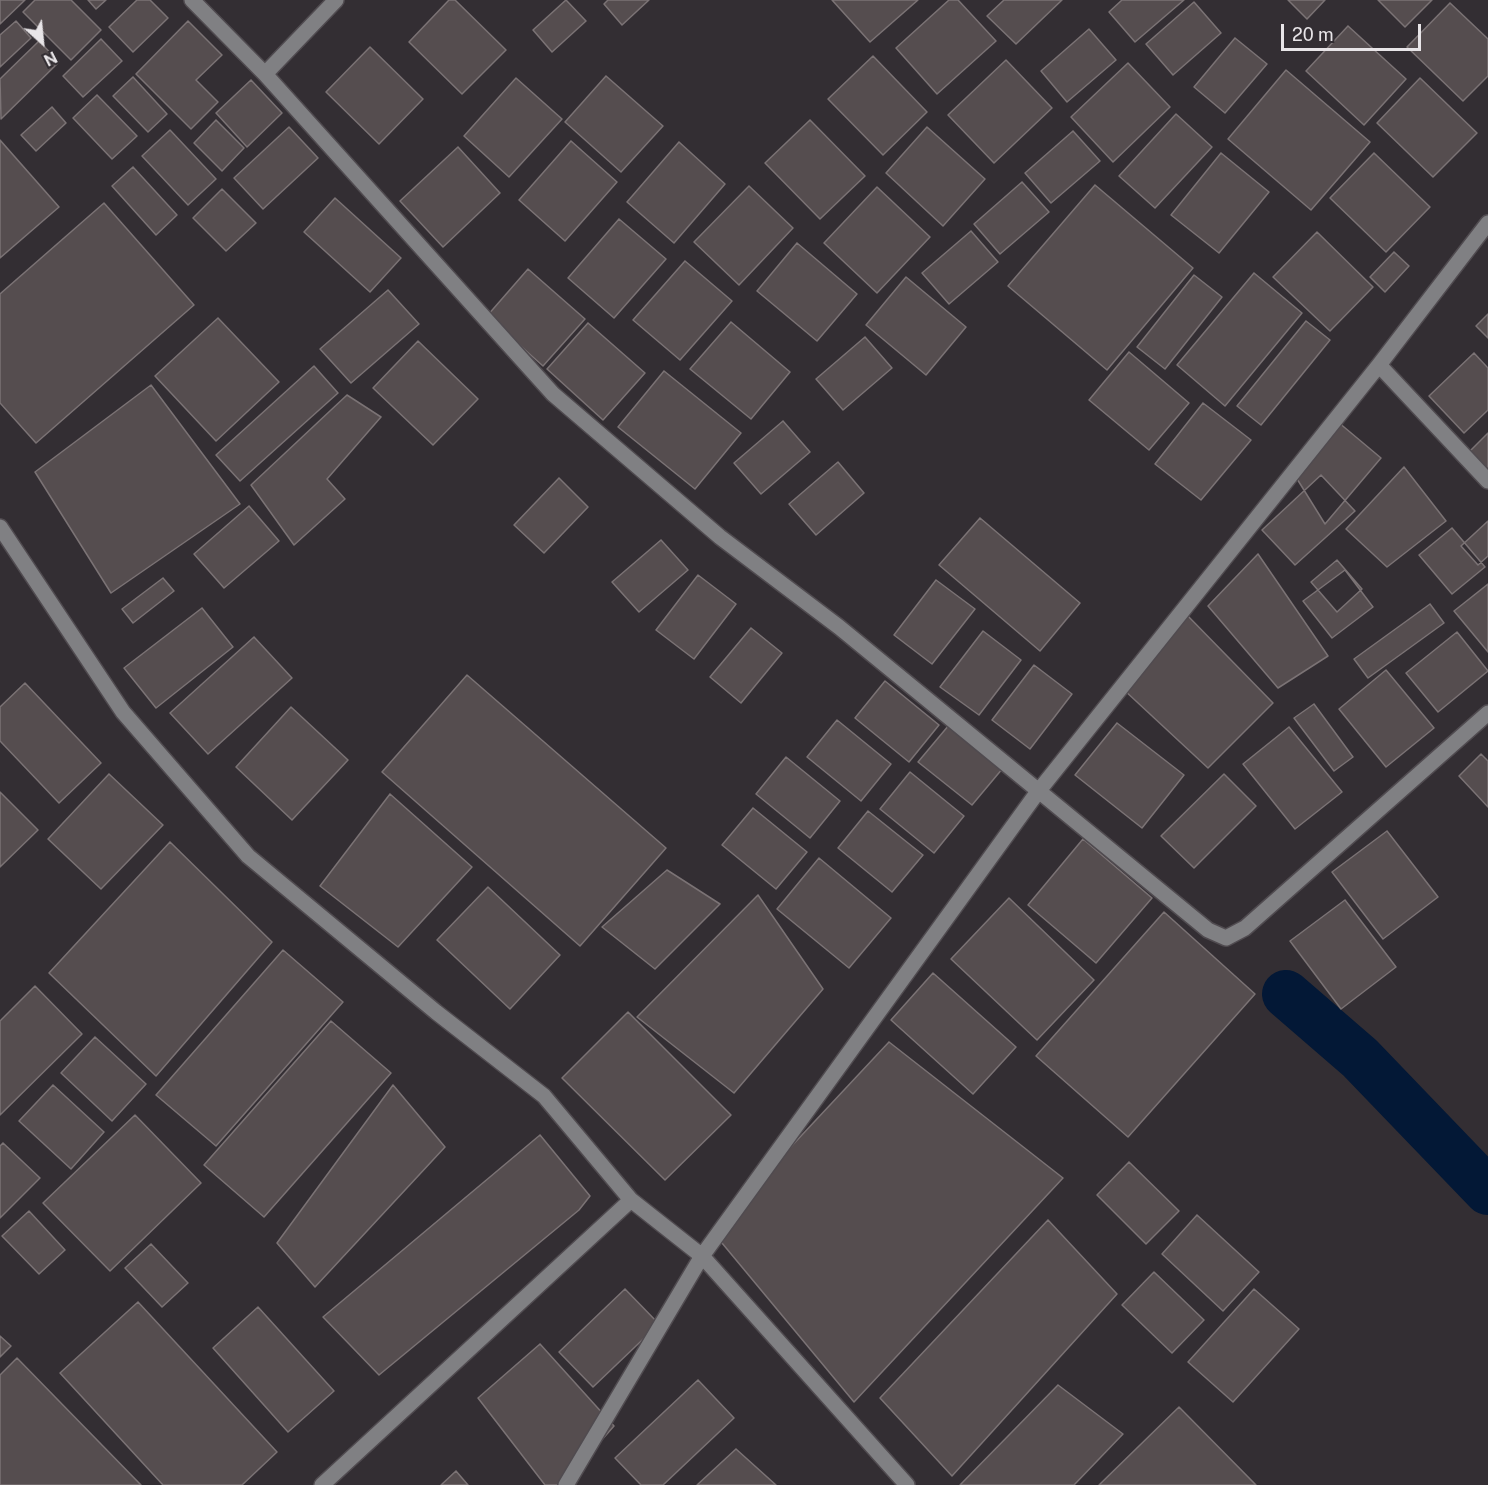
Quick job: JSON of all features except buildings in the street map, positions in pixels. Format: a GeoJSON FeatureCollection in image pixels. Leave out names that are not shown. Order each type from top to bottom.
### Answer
{"type":"FeatureCollection","features":[{"type":"Feature","properties":{"kind":"street"},"geometry":{"type":"LineString","coordinates":[[192,0],[265,74],[554,394],[720,537],[838,627],[1037,793],[1208,930],[1226,938],[1245,928],[1488,713]]}},
{"type":"Feature","properties":{"kind":"street"},"geometry":{"type":"LineString","coordinates":[[265,74],[336,0]]}},
{"type":"Feature","properties":{"kind":"street"},"geometry":{"type":"LineString","coordinates":[[566,1485],[702,1256],[1037,793],[1379,364],[1488,223]]}},
{"type":"Feature","properties":{"kind":"street"},"geometry":{"type":"LineString","coordinates":[[1379,364],[1488,481]]}},
{"type":"Feature","properties":{"kind":"street"},"geometry":{"type":"LineString","coordinates":[[0,527],[123,712],[248,856],[436,1012],[544,1096],[631,1200],[702,1256],[907,1485]]}},
{"type":"Feature","properties":{"kind":"street"},"geometry":{"type":"LineString","coordinates":[[322,1485],[631,1200]]}},
{"type":"Feature","properties":{"kind":"waterway"},"geometry":{"type":"LineString","coordinates":[[1286,994],[1360,1058],[1488,1191]]}}]}
